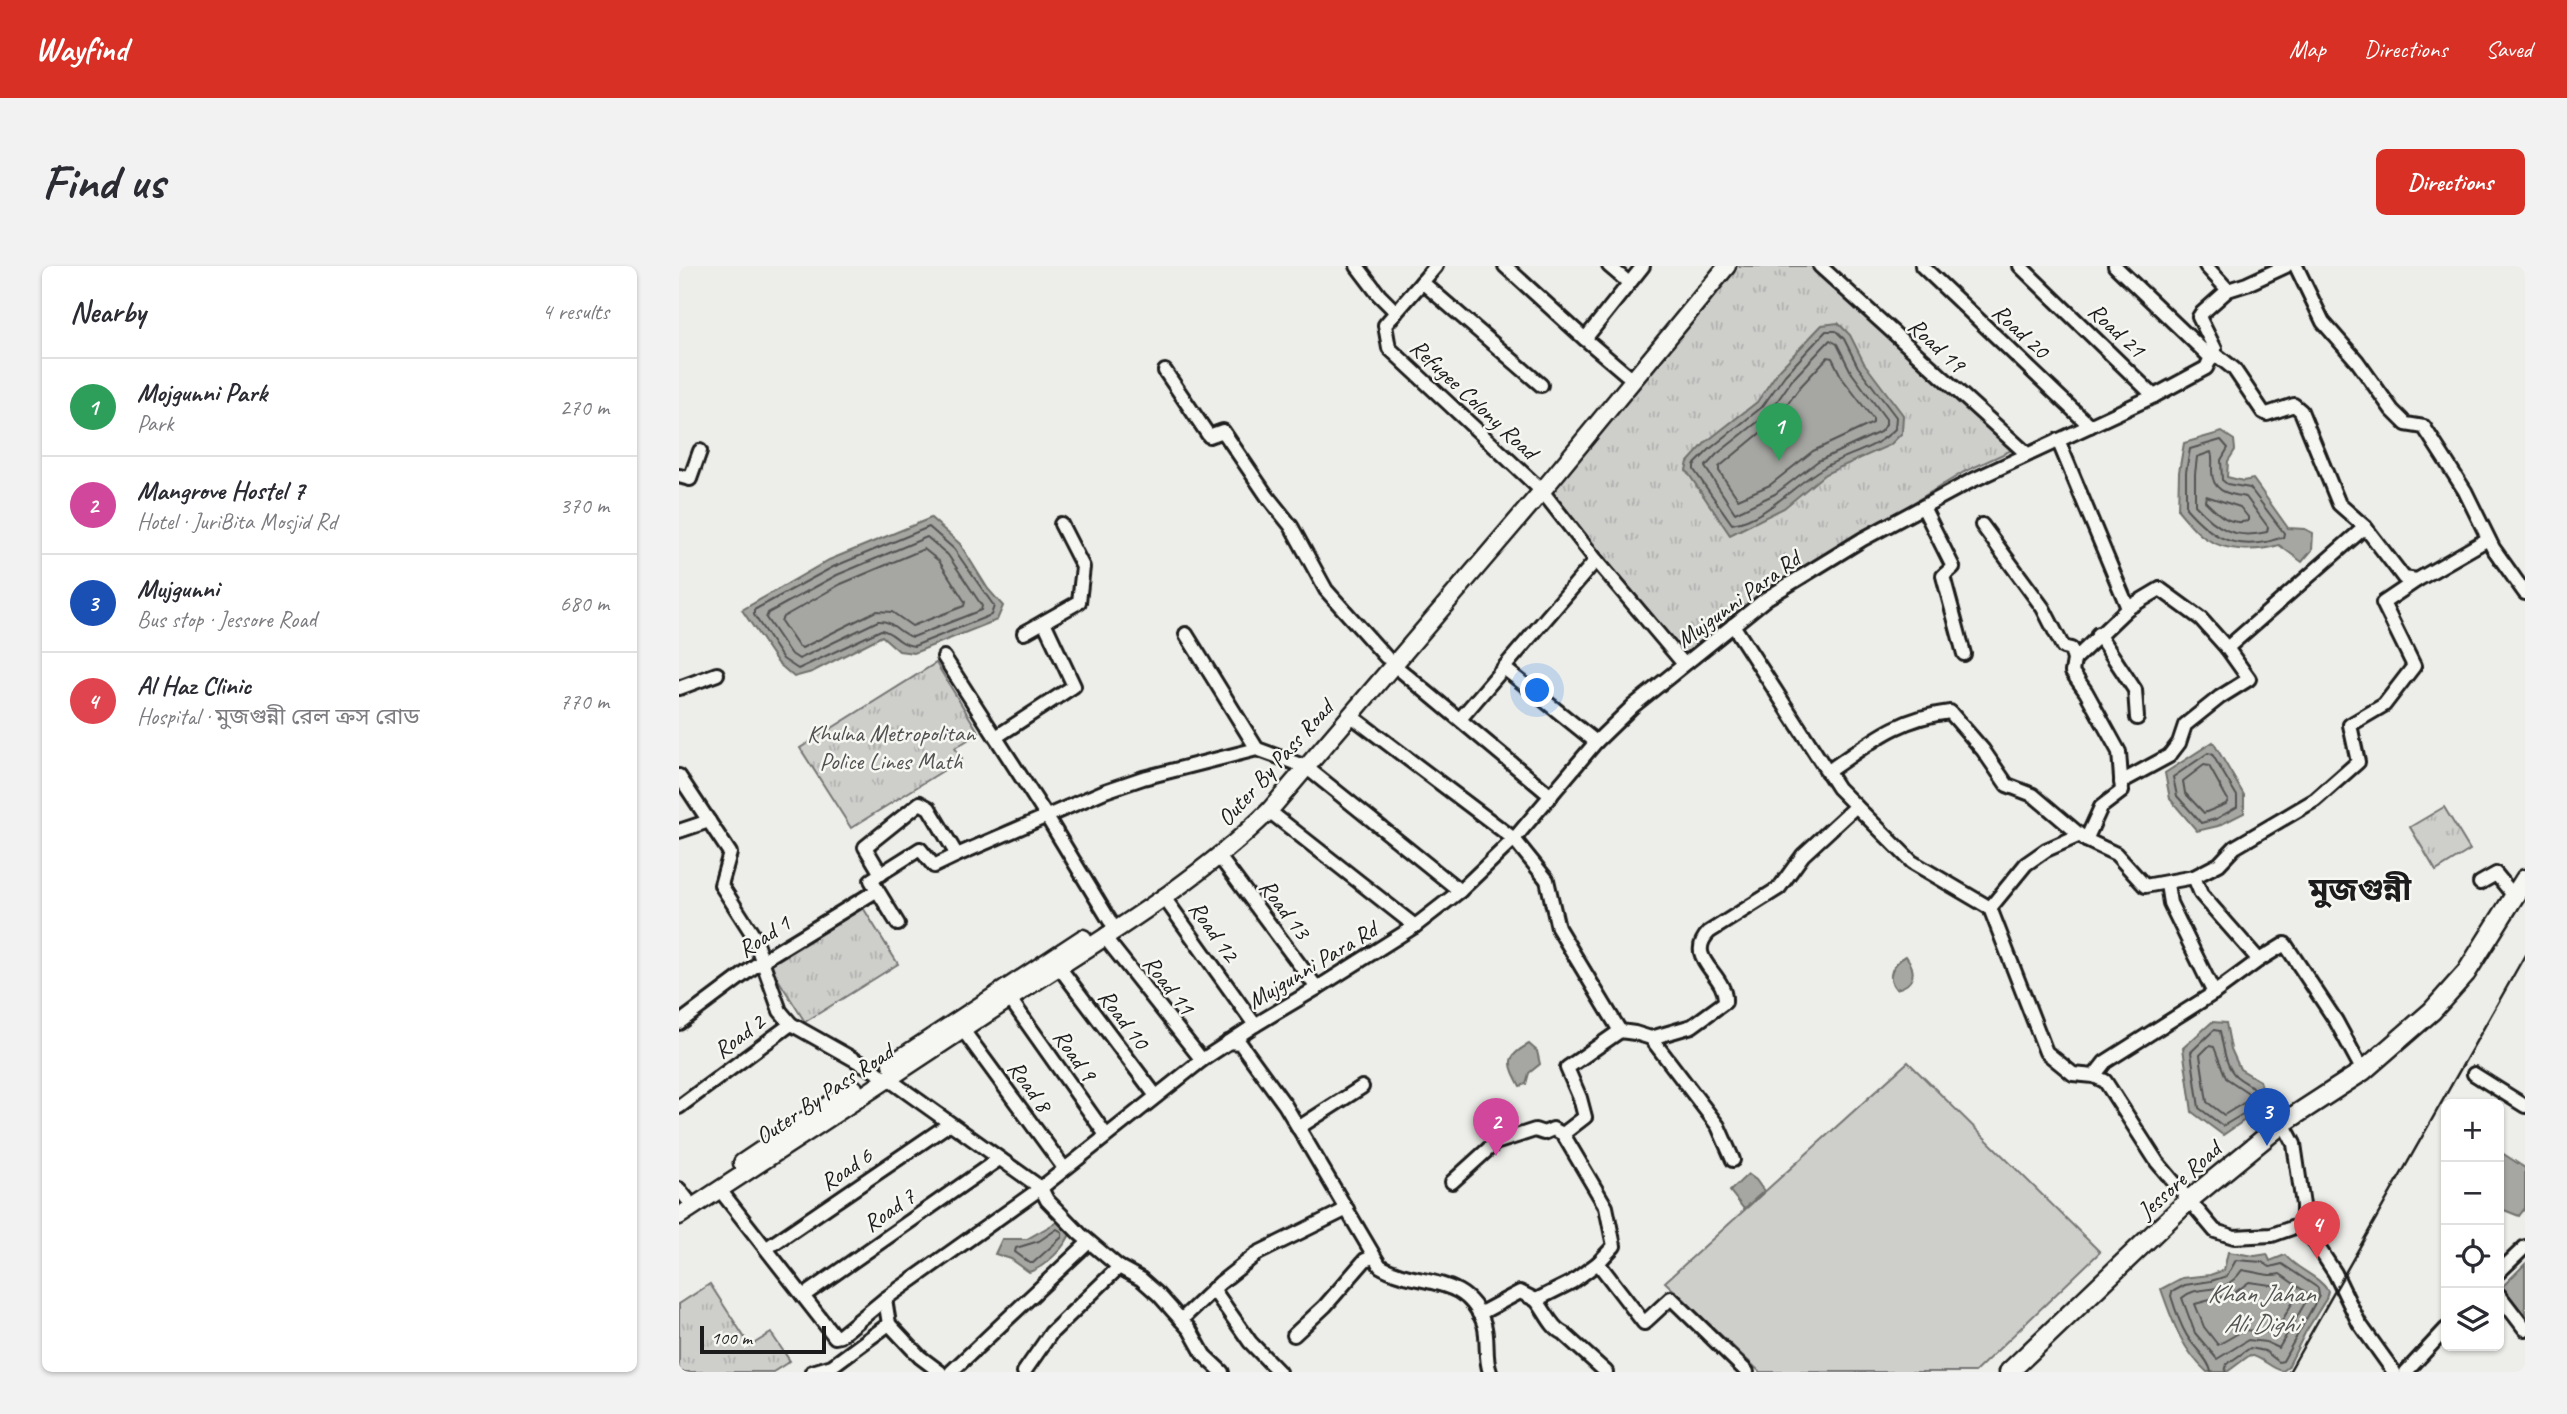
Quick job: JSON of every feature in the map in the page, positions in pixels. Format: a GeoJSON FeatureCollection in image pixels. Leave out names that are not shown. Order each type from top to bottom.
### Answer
{"type":"FeatureCollection","features":[{"type":"Feature","properties":{"kind":"highway","name":"Jessore Road"},"geometry":{"type":"LineString","coordinates":[[2009,1372],[2189,1200],[2283,1123],[2363,1071],[2432,1012],[2466,973],[2525,879]]}},
{"type":"Feature","properties":{"kind":"main road","name":"Outer By Pass Road"},"geometry":{"type":"LineString","coordinates":[[1538,488],[1626,374],[1717,266]]}},
{"type":"Feature","properties":{"kind":"main road","name":"Outer By Pass Road"},"geometry":{"type":"LineString","coordinates":[[679,1216],[882,1076],[1108,928],[1163,896],[1245,835],[1269,811],[1302,765],[1389,661],[1727,266]]}},
{"type":"Feature","properties":{"kind":"main road","name":"Outer By Pass Road"},"geometry":{"type":"LineString","coordinates":[[682,1198],[963,1030],[1059,967],[1238,828],[1350,715],[1389,661]]}},
{"type":"Feature","properties":{"kind":"street"},"geometry":{"type":"LineString","coordinates":[[1357,266],[1396,312]]}},
{"type":"Feature","properties":{"kind":"street","name":"Refugee Colony Road"},"geometry":{"type":"LineString","coordinates":[[1436,266],[1385,325],[1389,348],[1538,488]]}},
{"type":"Feature","properties":{"kind":"street"},"geometry":{"type":"LineString","coordinates":[[1505,266],[1626,374]]}},
{"type":"Feature","properties":{"kind":"street"},"geometry":{"type":"LineString","coordinates":[[1609,266],[1629,283]]}},
{"type":"Feature","properties":{"kind":"street"},"geometry":{"type":"LineString","coordinates":[[1585,340],[1643,266]]}},
{"type":"Feature","properties":{"kind":"street","name":"Road 19"},"geometry":{"type":"LineString","coordinates":[[1821,266],[2027,454]]}},
{"type":"Feature","properties":{"kind":"street","name":"Road 20"},"geometry":{"type":"LineString","coordinates":[[1922,266],[2090,426]]}},
{"type":"Feature","properties":{"kind":"street","name":"Road 21"},"geometry":{"type":"LineString","coordinates":[[2019,266],[2154,396]]}},
{"type":"Feature","properties":{"kind":"street"},"geometry":{"type":"LineString","coordinates":[[2115,266],[2213,356],[2234,369],[2263,412],[2267,414],[2294,405],[2301,411],[2339,504],[2365,527],[2404,578],[2417,580]]}},
{"type":"Feature","properties":{"kind":"street"},"geometry":{"type":"LineString","coordinates":[[2206,266],[2228,290]]}},
{"type":"Feature","properties":{"kind":"street"},"geometry":{"type":"LineString","coordinates":[[2213,356],[2215,349],[2199,317],[2228,290],[2286,266]]}},
{"type":"Feature","properties":{"kind":"street"},"geometry":{"type":"LineString","coordinates":[[2296,266],[2323,322],[2357,361],[2392,410],[2406,424],[2424,427],[2465,491],[2488,539],[2525,593]]}},
{"type":"Feature","properties":{"kind":"street"},"geometry":{"type":"LineString","coordinates":[[1422,282],[1541,385]]}},
{"type":"Feature","properties":{"kind":"street","name":"Mujgunni Para Rd"},"geometry":{"type":"LineString","coordinates":[[803,1296],[835,1337],[840,1336],[885,1299],[1041,1188],[1064,1167],[1202,1060],[1415,926],[1460,891],[1514,839],[1596,742],[1633,705],[1791,582],[1923,507],[2027,454],[2154,396],[2206,368],[2213,356]]}},
{"type":"Feature","properties":{"kind":"street"},"geometry":{"type":"LineString","coordinates":[[1165,371],[1209,436],[1223,430],[1267,496],[1291,526],[1326,590],[1389,661],[1551,796]]}},
{"type":"Feature","properties":{"kind":"street"},"geometry":{"type":"LineString","coordinates":[[2058,440],[2127,608]]}},
{"type":"Feature","properties":{"kind":"street"},"geometry":{"type":"LineString","coordinates":[[679,476],[690,479],[699,451]]}},
{"type":"Feature","properties":{"kind":"street"},"geometry":{"type":"LineString","coordinates":[[1538,488],[1684,664]]}},
{"type":"Feature","properties":{"kind":"street"},"geometry":{"type":"LineString","coordinates":[[1923,507],[1953,567],[1943,576],[1964,654]]}},
{"type":"Feature","properties":{"kind":"street"},"geometry":{"type":"LineString","coordinates":[[1024,633],[1080,602],[1083,567],[1062,524]]}},
{"type":"Feature","properties":{"kind":"street"},"geometry":{"type":"LineString","coordinates":[[1982,525],[2043,608],[2063,647],[2071,649],[2074,660],[2072,672],[2119,752],[2122,791],[2101,807],[2083,838],[2046,850],[2026,864],[1990,908]]}},
{"type":"Feature","properties":{"kind":"street"},"geometry":{"type":"LineString","coordinates":[[2227,648],[2365,527]]}},
{"type":"Feature","properties":{"kind":"street"},"geometry":{"type":"LineString","coordinates":[[1827,772],[1891,729],[1923,715],[1950,712],[1983,750],[2007,785],[2033,795],[2083,838],[2116,854],[2144,886],[2167,884],[2194,877],[2219,864],[2235,848],[2315,800],[2358,762],[2350,725],[2384,705],[2414,666],[2383,603],[2488,539]]}},
{"type":"Feature","properties":{"kind":"street"},"geometry":{"type":"LineString","coordinates":[[1460,719],[1596,560]]}},
{"type":"Feature","properties":{"kind":"street"},"geometry":{"type":"LineString","coordinates":[[2074,660],[2127,608],[2160,589],[2201,619],[2227,648],[2249,679],[2220,697],[2185,725],[2179,743],[2169,756],[2121,782]]}},
{"type":"Feature","properties":{"kind":"street"},"geometry":{"type":"LineString","coordinates":[[996,737],[1074,686],[1044,622]]}},
{"type":"Feature","properties":{"kind":"street"},"geometry":{"type":"LineString","coordinates":[[1733,625],[1837,788],[1912,862],[1990,908],[2046,1052],[2073,1074],[2094,1076],[2105,1082],[2157,1162],[2215,1231],[2234,1237],[2271,1235],[2303,1224]]}},
{"type":"Feature","properties":{"kind":"street"},"geometry":{"type":"LineString","coordinates":[[1186,634],[1257,749]]}},
{"type":"Feature","properties":{"kind":"street"},"geometry":{"type":"LineString","coordinates":[[2098,634],[2135,690],[2137,719]]}},
{"type":"Feature","properties":{"kind":"street","name":"Road 11"},"geometry":{"type":"LineString","coordinates":[[944,657],[1047,817],[1108,928],[1110,944],[1202,1060]]}},
{"type":"Feature","properties":{"kind":"street"},"geometry":{"type":"LineString","coordinates":[[1504,668],[1596,742]]}},
{"type":"Feature","properties":{"kind":"street"},"geometry":{"type":"LineString","coordinates":[[679,688],[717,674]]}},
{"type":"Feature","properties":{"kind":"street"},"geometry":{"type":"LineString","coordinates":[[1350,715],[1514,839],[1547,880],[1558,928],[1620,1031]]}},
{"type":"Feature","properties":{"kind":"street"},"geometry":{"type":"LineString","coordinates":[[898,924],[871,880],[920,849],[935,866],[1105,791],[1143,778],[1257,749],[1302,765],[1460,891]]}},
{"type":"Feature","properties":{"kind":"street"},"geometry":{"type":"LineString","coordinates":[[679,776],[730,853],[721,885],[753,935],[777,1003],[791,1024],[882,1076],[1041,1188],[1047,1200],[1089,1242],[1119,1268],[1141,1279],[1181,1320],[1204,1355],[1222,1372]]}},
{"type":"Feature","properties":{"kind":"street"},"geometry":{"type":"LineString","coordinates":[[881,874],[865,848],[920,803],[929,808],[957,855]]}},
{"type":"Feature","properties":{"kind":"street"},"geometry":{"type":"LineString","coordinates":[[1651,1038],[1692,1026],[1725,1002],[1721,983],[1702,957],[1699,946],[1702,939],[1779,887],[1803,855],[1856,806]]}},
{"type":"Feature","properties":{"kind":"street"},"geometry":{"type":"LineString","coordinates":[[1269,811],[1415,926]]}},
{"type":"Feature","properties":{"kind":"street"},"geometry":{"type":"LineString","coordinates":[[679,831],[709,821]]}},
{"type":"Feature","properties":{"kind":"street","name":"Road 13"},"geometry":{"type":"LineString","coordinates":[[1218,855],[1317,988]]}},
{"type":"Feature","properties":{"kind":"street"},"geometry":{"type":"LineString","coordinates":[[2480,883],[2496,874],[2514,896]]}},
{"type":"Feature","properties":{"kind":"street"},"geometry":{"type":"LineString","coordinates":[[2194,877],[2201,894],[2259,960]]}},
{"type":"Feature","properties":{"kind":"street"},"geometry":{"type":"LineString","coordinates":[[2167,884],[2170,904],[2214,993]]}},
{"type":"Feature","properties":{"kind":"street","name":"Road 1"},"geometry":{"type":"LineString","coordinates":[[679,1023],[763,960],[876,891]]}},
{"type":"Feature","properties":{"kind":"street","name":"Road 12"},"geometry":{"type":"LineString","coordinates":[[1163,896],[1255,1025]]}},
{"type":"Feature","properties":{"kind":"street"},"geometry":{"type":"LineString","coordinates":[[2094,1076],[2105,1062],[2285,944],[2336,1021],[2363,1071]]}},
{"type":"Feature","properties":{"kind":"street","name":"Road 10"},"geometry":{"type":"LineString","coordinates":[[1059,967],[1156,1096]]}},
{"type":"Feature","properties":{"kind":"street","name":"Road 9"},"geometry":{"type":"LineString","coordinates":[[1010,999],[1106,1135]]}},
{"type":"Feature","properties":{"kind":"street","name":"Road 2"},"geometry":{"type":"LineString","coordinates":[[679,1107],[791,1024]]}},
{"type":"Feature","properties":{"kind":"street","name":"Road 8"},"geometry":{"type":"LineString","coordinates":[[963,1030],[1064,1167]]}},
{"type":"Feature","properties":{"kind":"street"},"geometry":{"type":"LineString","coordinates":[[1563,1134],[1585,1117],[1567,1068],[1620,1031],[1635,1032],[1651,1038],[1718,1126],[1733,1160]]}},
{"type":"Feature","properties":{"kind":"street"},"geometry":{"type":"LineString","coordinates":[[1228,1042],[1240,1043],[1298,1128],[1380,1266],[1437,1282],[1460,1292],[1479,1314],[1486,1334],[1490,1372]]}},
{"type":"Feature","properties":{"kind":"street"},"geometry":{"type":"LineString","coordinates":[[2474,1074],[2525,1106]]}},
{"type":"Feature","properties":{"kind":"street"},"geometry":{"type":"LineString","coordinates":[[1298,1128],[1362,1087]]}},
{"type":"Feature","properties":{"kind":"street"},"geometry":{"type":"LineString","coordinates":[[2283,1123],[2294,1143],[2303,1224],[2335,1273],[2359,1323],[2394,1372]]}},
{"type":"Feature","properties":{"kind":"street","name":"Road 6"},"geometry":{"type":"LineString","coordinates":[[767,1248],[949,1124]]}},
{"type":"Feature","properties":{"kind":"street"},"geometry":{"type":"LineString","coordinates":[[1452,1182],[1495,1143],[1535,1130],[1544,1133],[1552,1129],[1563,1134],[1606,1207],[1614,1246],[1598,1263],[1572,1282],[1536,1300]]}},
{"type":"Feature","properties":{"kind":"street","name":"Road 7"},"geometry":{"type":"LineString","coordinates":[[803,1296],[999,1159]]}},
{"type":"Feature","properties":{"kind":"street"},"geometry":{"type":"LineString","coordinates":[[720,1190],[803,1296]]}},
{"type":"Feature","properties":{"kind":"street"},"geometry":{"type":"LineString","coordinates":[[1181,1320],[1213,1289],[1258,1253],[1347,1209]]}},
{"type":"Feature","properties":{"kind":"street"},"geometry":{"type":"LineString","coordinates":[[951,1372],[1089,1242]]}},
{"type":"Feature","properties":{"kind":"street"},"geometry":{"type":"LineString","coordinates":[[2504,1267],[2525,1247]]}},
{"type":"Feature","properties":{"kind":"street"},"geometry":{"type":"LineString","coordinates":[[1294,1335],[1325,1306],[1365,1259],[1373,1257]]}},
{"type":"Feature","properties":{"kind":"street"},"geometry":{"type":"LineString","coordinates":[[1598,1263],[1644,1322],[1671,1298],[1747,1372]]}},
{"type":"Feature","properties":{"kind":"street"},"geometry":{"type":"LineString","coordinates":[[1024,1372],[1051,1333],[1119,1268]]}},
{"type":"Feature","properties":{"kind":"street"},"geometry":{"type":"LineString","coordinates":[[1213,1289],[1250,1342],[1279,1372]]}},
{"type":"Feature","properties":{"kind":"street"},"geometry":{"type":"LineString","coordinates":[[1479,1314],[1520,1292],[1536,1300],[1546,1311],[1555,1330],[1563,1333],[1606,1372]]}},
{"type":"Feature","properties":{"kind":"street"},"geometry":{"type":"LineString","coordinates":[[885,1299],[889,1324],[940,1372]]}},
{"type":"Feature","properties":{"kind":"street"},"geometry":{"type":"LineString","coordinates":[[2504,1302],[2525,1329]]}},
{"type":"Feature","properties":{"kind":"street"},"geometry":{"type":"LineString","coordinates":[[812,1372],[834,1369],[889,1324]]}},
{"type":"Feature","properties":{"kind":"street"},"geometry":{"type":"LineString","coordinates":[[2406,1372],[2441,1334]]}},
{"type":"Feature","properties":{"kind":"green space"},"geometry":{"type":"Polygon","coordinates":[[[1729,266],[1816,266],[2014,449],[1964,472],[1819,560],[1761,591],[1732,623],[1684,658],[1548,487],[1729,266]]]}},
{"type":"Feature","properties":{"kind":"green space","name":"Khulna Metropolitan Police Lines Math"},"geometry":{"type":"Polygon","coordinates":[[[936,663],[979,733],[955,748],[962,759],[851,828],[800,748],[936,663]]]}},
{"type":"Feature","properties":{"kind":"green space"},"geometry":{"type":"Polygon","coordinates":[[[2444,807],[2470,850],[2436,871],[2410,827],[2444,807]]]}},
{"type":"Feature","properties":{"kind":"green space"},"geometry":{"type":"Polygon","coordinates":[[[862,906],[898,964],[805,1022],[769,965],[862,906]]]}},
{"type":"Feature","properties":{"kind":"green space"},"geometry":{"type":"Polygon","coordinates":[[[1908,1062],[2100,1252],[1975,1372],[1760,1372],[1665,1282],[1908,1062]]]}},
{"type":"Feature","properties":{"kind":"green space"},"geometry":{"type":"Polygon","coordinates":[[[710,1284],[750,1346],[771,1333],[790,1361],[773,1372],[679,1372],[679,1304],[710,1284]]]}},
{"type":"Feature","properties":{"kind":"water"},"geometry":{"type":"Polygon","coordinates":[[[1838,323],[1850,335],[1864,363],[1903,415],[1902,433],[1890,445],[1825,474],[1784,508],[1730,535],[1686,470],[1688,462],[1706,442],[1757,402],[1779,370],[1822,325],[1838,323]]]}},
{"type":"Feature","properties":{"kind":"water"},"geometry":{"type":"Polygon","coordinates":[[[2222,432],[2234,440],[2235,450],[2228,461],[2227,477],[2243,481],[2253,479],[2288,528],[2305,529],[2313,533],[2312,550],[2302,562],[2279,545],[2241,549],[2213,543],[2198,532],[2178,510],[2179,472],[2184,443],[2222,432]]]}},
{"type":"Feature","properties":{"kind":"water"},"geometry":{"type":"Polygon","coordinates":[[[931,518],[960,544],[988,589],[1003,606],[997,620],[914,653],[899,651],[882,636],[812,672],[794,677],[778,663],[742,610],[829,560],[931,518]]]}},
{"type":"Feature","properties":{"kind":"water"},"geometry":{"type":"Polygon","coordinates":[[[2213,742],[2244,795],[2244,813],[2218,826],[2197,831],[2170,799],[2165,773],[2213,742]]]}},
{"type":"Feature","properties":{"kind":"water"},"geometry":{"type":"Polygon","coordinates":[[[1906,956],[1912,967],[1912,977],[1907,984],[1896,989],[1891,980],[1892,971],[1897,962],[1906,956]]]}},
{"type":"Feature","properties":{"kind":"water"},"geometry":{"type":"Polygon","coordinates":[[[2212,1022],[2226,1023],[2231,1049],[2240,1069],[2260,1081],[2268,1104],[2223,1135],[2192,1112],[2183,1048],[2212,1022]]]}},
{"type":"Feature","properties":{"kind":"water"},"geometry":{"type":"Polygon","coordinates":[[[1529,1044],[1537,1051],[1540,1064],[1529,1073],[1526,1084],[1520,1086],[1511,1061],[1516,1053],[1529,1044]]]}},
{"type":"Feature","properties":{"kind":"water"},"geometry":{"type":"Polygon","coordinates":[[[2504,1154],[2525,1168],[2525,1208],[2519,1216],[2504,1210],[2504,1154]]]}},
{"type":"Feature","properties":{"kind":"water"},"geometry":{"type":"Polygon","coordinates":[[[1748,1174],[1764,1191],[1744,1209],[1730,1191],[1748,1174]]]}},
{"type":"Feature","properties":{"kind":"water"},"geometry":{"type":"Polygon","coordinates":[[[1059,1221],[1071,1231],[1069,1237],[1054,1256],[1035,1270],[1029,1272],[1011,1259],[995,1254],[1002,1239],[1027,1239],[1059,1221]]]}},
{"type":"Feature","properties":{"kind":"water","name":"Khan Jahan Ali Dighi"},"geometry":{"type":"Polygon","coordinates":[[[2228,1252],[2255,1256],[2267,1254],[2270,1261],[2285,1255],[2328,1291],[2288,1367],[2283,1371],[2250,1355],[2227,1372],[2207,1372],[2191,1354],[2179,1334],[2161,1289],[2182,1278],[2210,1275],[2224,1270],[2228,1252]]]}},
{"type":"Feature","properties":{"kind":"water"},"geometry":{"type":"Polygon","coordinates":[[[2525,1264],[2525,1315],[2504,1293],[2504,1285],[2525,1264]]]}},
{"type":"Feature","properties":{"kind":"railway"},"geometry":{"type":"LineString","coordinates":[[2289,1372],[2525,955]]}},
{"type":"Feature","properties":{"kind":"place","name":"Mojgunni Park"},"geometry":{"type":"Point","coordinates":[1779,461]}},
{"type":"Feature","properties":{"kind":"place","name":"Mujgunni"},"geometry":{"type":"Point","coordinates":[2267,1146]}},
{"type":"Feature","properties":{"kind":"place","name":"Mangrove Hostel 7"},"geometry":{"type":"Point","coordinates":[1496,1156]}},
{"type":"Feature","properties":{"kind":"place","name":"Al Haz Clinic"},"geometry":{"type":"Point","coordinates":[2317,1259]}},
{"type":"Feature","properties":{"kind":"district","name":"মুজগুন্নী"},"geometry":{"type":"Point","coordinates":[2360,889]}}]}
